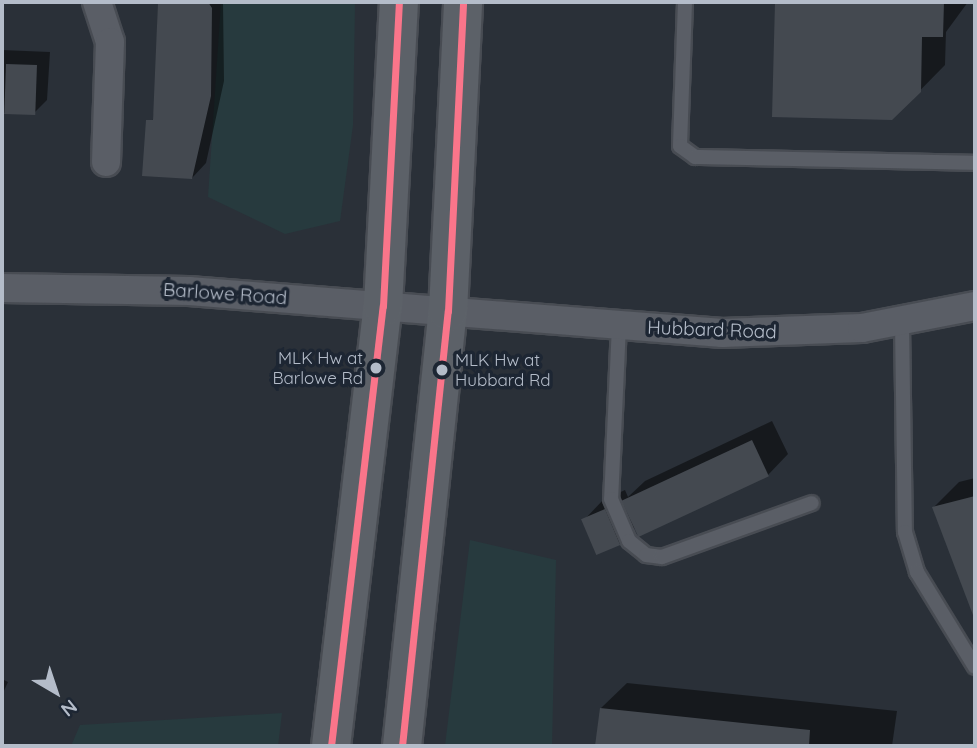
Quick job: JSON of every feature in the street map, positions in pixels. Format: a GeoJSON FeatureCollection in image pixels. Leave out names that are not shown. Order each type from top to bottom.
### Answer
{"type":"FeatureCollection","features":[{"type":"Feature","properties":{"kind":"main road"},"geometry":{"type":"LineString","coordinates":[[331,746],[383,306],[399,2]]}},
{"type":"Feature","properties":{"kind":"main road"},"geometry":{"type":"LineString","coordinates":[[402,746],[448,311],[463,2]]}},
{"type":"Feature","properties":{"kind":"street"},"geometry":{"type":"LineString","coordinates":[[97,2],[110,42],[106,162]]}},
{"type":"Feature","properties":{"kind":"street","name":"Barlowe Road"},"geometry":{"type":"LineString","coordinates":[[2,288],[189,291],[448,311]]}},
{"type":"Feature","properties":{"kind":"street","name":"Hubbard Road"},"geometry":{"type":"LineString","coordinates":[[448,311],[619,326],[800,332],[902,323],[975,306]]}},
{"type":"Feature","properties":{"kind":"lane"},"geometry":{"type":"LineString","coordinates":[[685,2],[680,146],[695,157],[975,163]]}},
{"type":"Feature","properties":{"kind":"lane"},"geometry":{"type":"LineString","coordinates":[[902,323],[905,532],[917,572],[975,667]]}},
{"type":"Feature","properties":{"kind":"lane"},"geometry":{"type":"LineString","coordinates":[[619,326],[611,499],[629,541],[662,557],[812,503]]}},
{"type":"Feature","properties":{"kind":"green space"},"geometry":{"type":"Polygon","coordinates":[[[221,2],[355,2],[353,125],[340,221],[285,234],[208,197],[221,2]]]}},
{"type":"Feature","properties":{"kind":"green space"},"geometry":{"type":"Polygon","coordinates":[[[470,540],[556,560],[552,746],[445,746],[470,540]]]}},
{"type":"Feature","properties":{"kind":"green space"},"geometry":{"type":"Polygon","coordinates":[[[282,713],[278,746],[71,746],[80,725],[282,713]]]}},
{"type":"Feature","properties":{"kind":"building"},"geometry":{"type":"Polygon","coordinates":[[[158,2],[208,2],[212,8],[211,96],[192,179],[142,176],[146,120],[153,120],[158,2]]]}},
{"type":"Feature","properties":{"kind":"building"},"geometry":{"type":"Polygon","coordinates":[[[775,2],[944,2],[943,37],[922,37],[921,92],[892,120],[772,117],[775,2]]]}},
{"type":"Feature","properties":{"kind":"building"},"geometry":{"type":"Polygon","coordinates":[[[6,64],[37,65],[35,115],[4,114],[6,64]]]}},
{"type":"Feature","properties":{"kind":"building"},"geometry":{"type":"Polygon","coordinates":[[[752,440],[769,476],[638,537],[621,501],[752,440]]]}},
{"type":"Feature","properties":{"kind":"building"},"geometry":{"type":"Polygon","coordinates":[[[975,496],[975,614],[973,615],[932,507],[975,496]]]}},
{"type":"Feature","properties":{"kind":"building"},"geometry":{"type":"Polygon","coordinates":[[[605,509],[620,545],[596,555],[581,519],[605,509]]]}},
{"type":"Feature","properties":{"kind":"building"},"geometry":{"type":"Polygon","coordinates":[[[600,708],[810,730],[809,746],[595,746],[600,708]]]}},
{"type":"Feature","properties":{"kind":"transit line"},"geometry":{"type":"LineString","coordinates":[[331,746],[383,306],[399,2]]}},
{"type":"Feature","properties":{"kind":"transit line"},"geometry":{"type":"LineString","coordinates":[[402,746],[448,311],[463,2]]}},
{"type":"Feature","properties":{"kind":"place","name":"MLK Hw at Barlowe Rd"},"geometry":{"type":"Point","coordinates":[376,368]}},
{"type":"Feature","properties":{"kind":"place","name":"MLK Hw at Hubbard Rd"},"geometry":{"type":"Point","coordinates":[442,370]}}]}
